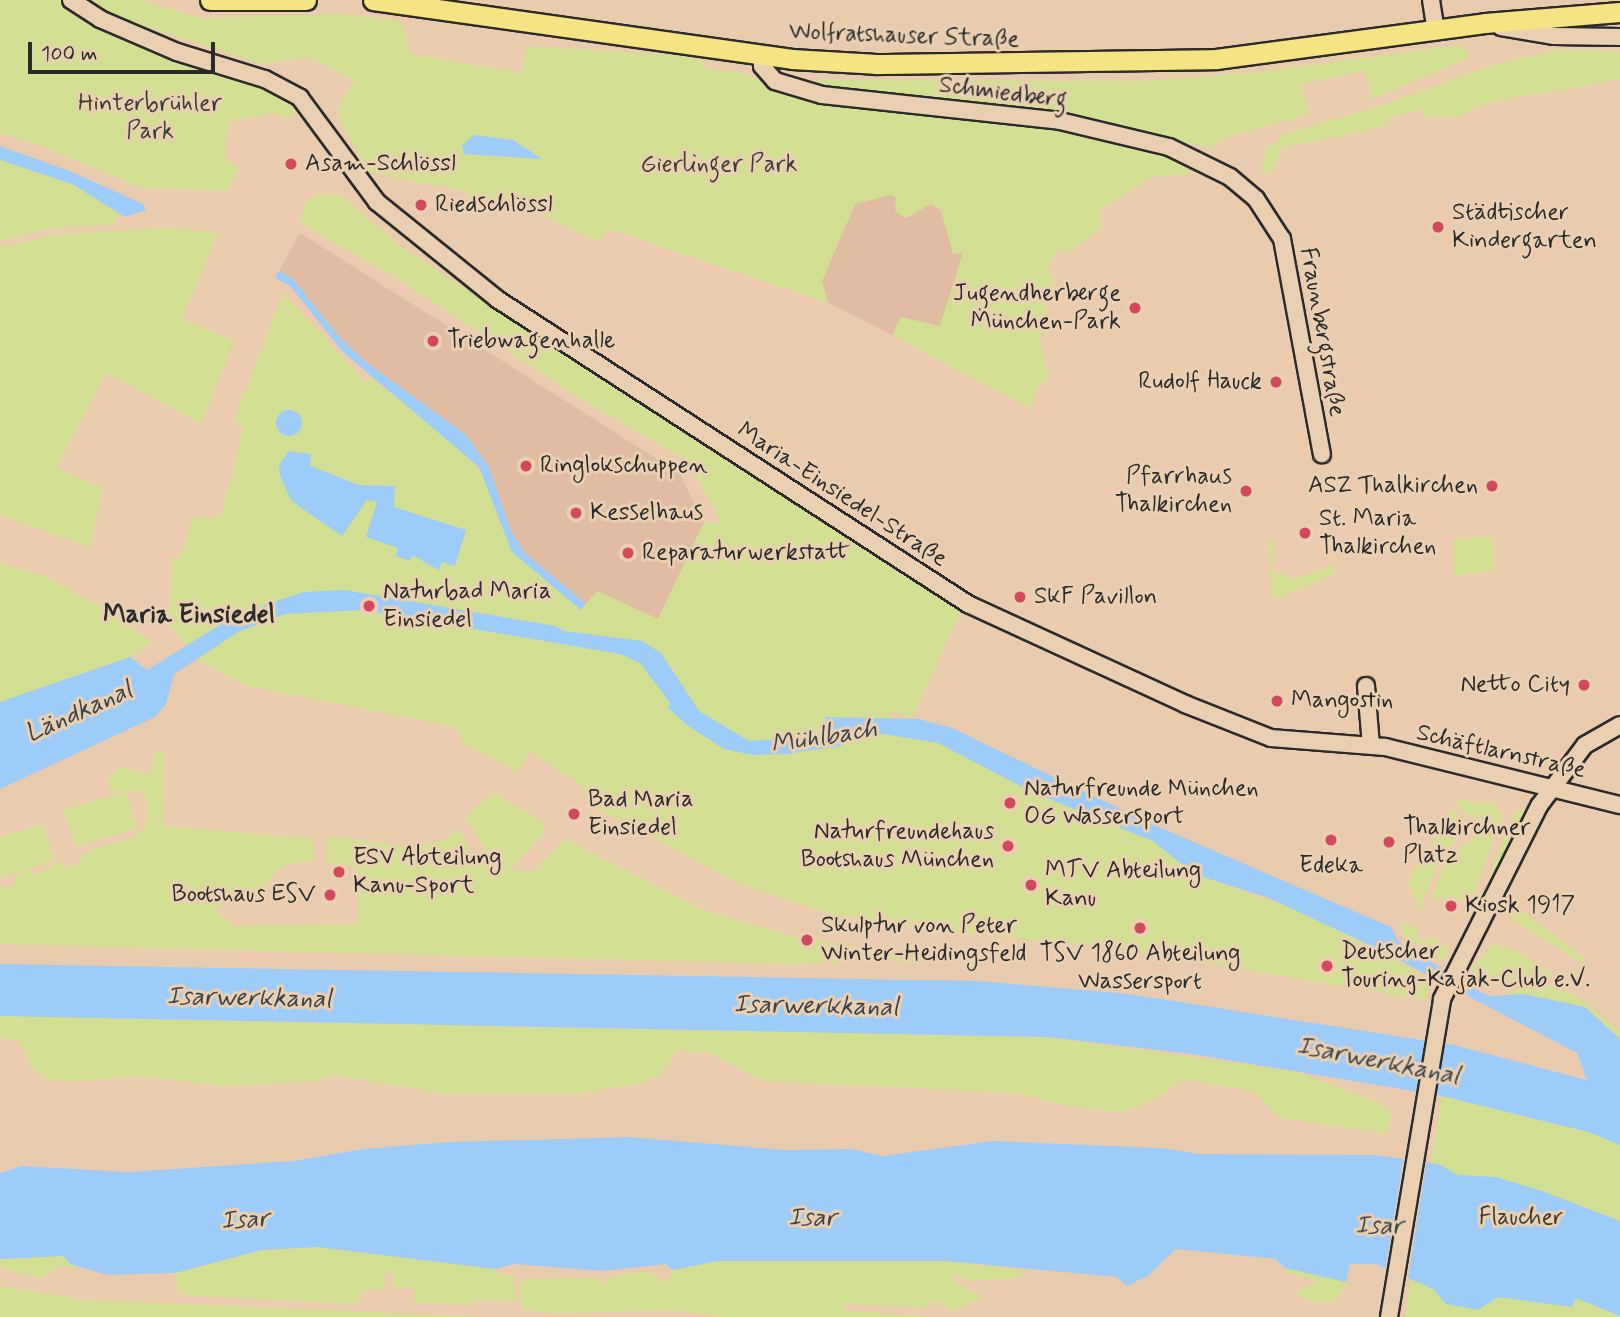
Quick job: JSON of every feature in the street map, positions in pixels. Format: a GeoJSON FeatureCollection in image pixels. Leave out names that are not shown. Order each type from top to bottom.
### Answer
{"type":"FeatureCollection","features":[{"type":"Feature","properties":{"kind":"main road"},"geometry":{"type":"LineString","coordinates":[[210,0],[306,0]]}},
{"type":"Feature","properties":{"kind":"main road","name":"Wolfratshauser Straße"},"geometry":{"type":"LineString","coordinates":[[373,0],[762,55],[876,64],[1205,60],[1481,24],[1620,12]]}},
{"type":"Feature","properties":{"kind":"street","name":"Maria-Einsiedel-Straße"},"geometry":{"type":"LineString","coordinates":[[71,0],[100,19],[177,52],[282,87],[300,98],[323,124],[377,202],[497,299],[968,604],[1240,728],[1287,741],[1371,745]]}},
{"type":"Feature","properties":{"kind":"street"},"geometry":{"type":"LineString","coordinates":[[1431,0],[1436,30]]}},
{"type":"Feature","properties":{"kind":"street"},"geometry":{"type":"LineString","coordinates":[[1481,24],[1555,36],[1620,37]]}},
{"type":"Feature","properties":{"kind":"street","name":"Schmiedberg"},"geometry":{"type":"LineString","coordinates":[[762,55],[762,66],[775,81],[822,95],[1060,121],[1147,140],[1212,165],[1245,189]]}},
{"type":"Feature","properties":{"kind":"street","name":"Fraunbergstraße"},"geometry":{"type":"LineString","coordinates":[[1245,189],[1272,221],[1287,254],[1322,454]]}},
{"type":"Feature","properties":{"kind":"street"},"geometry":{"type":"LineString","coordinates":[[1366,686],[1371,745]]}},
{"type":"Feature","properties":{"kind":"street"},"geometry":{"type":"LineString","coordinates":[[1389,1317],[1442,999],[1552,787],[1585,745],[1620,725]]}},
{"type":"Feature","properties":{"kind":"street","name":"Schäftlarnstraße"},"geometry":{"type":"LineString","coordinates":[[1371,745],[1620,805]]}},
{"type":"Feature","properties":{"kind":"shaded area"},"geometry":{"type":"Polygon","coordinates":[[[940,188],[963,253],[940,327],[901,318],[892,335],[828,303],[822,281],[855,204],[861,199],[940,188]]]}},
{"type":"Feature","properties":{"kind":"shaded area"},"geometry":{"type":"Polygon","coordinates":[[[300,233],[679,473],[704,522],[658,619],[597,591],[586,604],[525,553],[511,531],[489,467],[466,435],[366,362],[340,338],[293,279],[279,271],[300,233]]]}},
{"type":"Feature","properties":{"kind":"green space","name":"Hinterbrühler Park"},"geometry":{"type":"Polygon","coordinates":[[[0,0],[60,0],[93,20],[261,83],[302,105],[288,118],[272,113],[230,121],[223,158],[239,168],[227,191],[139,187],[37,144],[0,133],[0,0]]]}},
{"type":"Feature","properties":{"kind":"green space","name":"Gierlinger Park"},"geometry":{"type":"Polygon","coordinates":[[[84,0],[141,0],[200,18],[339,14],[401,21],[410,54],[521,73],[526,46],[675,55],[703,60],[704,68],[744,73],[776,87],[1058,128],[1187,158],[1191,174],[1152,177],[1099,210],[1102,228],[1071,250],[1057,251],[1047,268],[1053,278],[1053,290],[1045,300],[1050,332],[1039,335],[1048,378],[1035,392],[1031,409],[892,335],[901,317],[940,326],[963,253],[953,254],[941,210],[931,204],[906,218],[895,211],[896,198],[891,195],[855,204],[822,281],[828,303],[609,229],[597,242],[539,214],[507,209],[491,213],[467,204],[468,191],[369,172],[339,119],[340,102],[355,80],[309,57],[262,64],[108,14],[84,0]]]}},
{"type":"Feature","properties":{"kind":"green space"},"geometry":{"type":"Polygon","coordinates":[[[1458,45],[1470,53],[1466,59],[1371,98],[1365,71],[1300,84],[1310,114],[1227,137],[1211,148],[1047,113],[875,95],[820,87],[817,80],[1147,81],[1266,71],[1458,45]]]}},
{"type":"Feature","properties":{"kind":"green space"},"geometry":{"type":"Polygon","coordinates":[[[1557,50],[1620,51],[1620,79],[1486,103],[1459,116],[1425,117],[1423,110],[1387,118],[1387,126],[1281,148],[1274,171],[1261,173],[1265,150],[1285,134],[1385,104],[1493,65],[1557,50]]]}},
{"type":"Feature","properties":{"kind":"green space"},"geometry":{"type":"Polygon","coordinates":[[[0,160],[72,184],[119,213],[114,224],[52,228],[0,241],[0,160]]]}},
{"type":"Feature","properties":{"kind":"green space","name":"Naturbad Maria Einsiedel"},"geometry":{"type":"Polygon","coordinates":[[[318,194],[340,195],[399,245],[706,448],[962,609],[912,718],[890,711],[889,733],[938,743],[1032,792],[1153,841],[1195,874],[1311,915],[1433,981],[1426,1000],[1123,949],[927,929],[826,913],[734,881],[599,810],[590,805],[582,786],[530,751],[518,772],[462,743],[457,729],[443,724],[248,686],[201,662],[169,625],[172,557],[179,560],[194,516],[210,519],[222,515],[244,427],[233,423],[283,293],[366,382],[370,377],[462,448],[487,481],[512,552],[581,610],[597,591],[658,619],[704,522],[722,523],[686,459],[598,410],[391,275],[305,226],[299,221],[307,200],[318,194]]]}},
{"type":"Feature","properties":{"kind":"green space"},"geometry":{"type":"Polygon","coordinates":[[[165,228],[218,233],[182,319],[234,341],[201,423],[106,373],[56,468],[103,488],[90,547],[0,515],[0,248],[52,235],[165,228]]]}},
{"type":"Feature","properties":{"kind":"green space"},"geometry":{"type":"Polygon","coordinates":[[[1492,536],[1495,570],[1454,576],[1453,540],[1492,536]]]}},
{"type":"Feature","properties":{"kind":"green space"},"geometry":{"type":"Polygon","coordinates":[[[1268,541],[1274,541],[1271,570],[1294,579],[1334,565],[1335,574],[1272,600],[1268,541]]]}},
{"type":"Feature","properties":{"kind":"green space"},"geometry":{"type":"Polygon","coordinates":[[[0,563],[42,575],[109,611],[151,642],[130,657],[0,702],[0,563]]]}},
{"type":"Feature","properties":{"kind":"green space"},"geometry":{"type":"Polygon","coordinates":[[[154,752],[164,752],[163,826],[313,839],[314,860],[283,866],[262,887],[214,909],[234,926],[358,924],[358,874],[354,866],[326,864],[327,836],[412,847],[444,840],[459,829],[474,857],[485,848],[465,816],[494,792],[545,824],[543,834],[509,870],[533,871],[565,839],[703,910],[796,937],[911,956],[921,965],[886,959],[792,964],[0,944],[0,885],[11,888],[20,872],[0,877],[0,837],[43,824],[54,860],[27,869],[36,875],[59,862],[67,867],[77,866],[83,854],[98,847],[129,840],[146,826],[149,807],[143,791],[110,791],[107,779],[121,767],[150,775],[154,752]]]}},
{"type":"Feature","properties":{"kind":"green space"},"geometry":{"type":"Polygon","coordinates":[[[126,792],[137,828],[75,847],[64,810],[126,792]]]}},
{"type":"Feature","properties":{"kind":"green space"},"geometry":{"type":"Polygon","coordinates":[[[1461,800],[1495,804],[1502,816],[1471,901],[1431,897],[1446,863],[1463,844],[1485,832],[1481,817],[1471,817],[1457,805],[1461,800]]]}},
{"type":"Feature","properties":{"kind":"green space"},"geometry":{"type":"Polygon","coordinates":[[[1452,808],[1467,827],[1440,858],[1419,912],[1409,882],[1417,864],[1426,863],[1438,826],[1452,808]]]}},
{"type":"Feature","properties":{"kind":"green space"},"geometry":{"type":"Polygon","coordinates":[[[1516,808],[1524,811],[1489,890],[1492,870],[1516,808]]]}},
{"type":"Feature","properties":{"kind":"green space"},"geometry":{"type":"Polygon","coordinates":[[[1516,906],[1588,961],[1582,963],[1515,922],[1511,916],[1516,906]]]}},
{"type":"Feature","properties":{"kind":"green space"},"geometry":{"type":"Polygon","coordinates":[[[1404,923],[1418,929],[1418,939],[1430,941],[1431,935],[1448,949],[1443,960],[1405,936],[1400,926],[1404,923]]]}},
{"type":"Feature","properties":{"kind":"green space"},"geometry":{"type":"Polygon","coordinates":[[[1492,944],[1518,952],[1559,978],[1522,976],[1486,984],[1473,979],[1472,968],[1492,944]]]}},
{"type":"Feature","properties":{"kind":"green space"},"geometry":{"type":"Polygon","coordinates":[[[1528,985],[1550,986],[1580,998],[1620,1031],[1620,1039],[1585,1007],[1506,994],[1528,985]]]}},
{"type":"Feature","properties":{"kind":"green space"},"geometry":{"type":"Polygon","coordinates":[[[0,1016],[1047,1037],[1294,1071],[1380,1103],[1392,1115],[1386,1133],[1279,1118],[1253,1091],[1184,1079],[1159,1097],[1124,1112],[1062,1105],[1020,1093],[764,1081],[710,1053],[677,1050],[662,1074],[635,1085],[571,1094],[447,1094],[334,1075],[313,1081],[222,1086],[141,1076],[68,1081],[44,1079],[29,1065],[21,1042],[0,1038],[0,1016]]]}},
{"type":"Feature","properties":{"kind":"green space","name":"Flaucher"},"geometry":{"type":"Polygon","coordinates":[[[1442,1096],[1588,1132],[1620,1145],[1620,1317],[1405,1317],[1442,1096]]]}},
{"type":"Feature","properties":{"kind":"green space"},"geometry":{"type":"Polygon","coordinates":[[[322,1247],[495,1269],[500,1275],[514,1275],[516,1301],[475,1300],[474,1305],[415,1302],[414,1289],[393,1287],[393,1271],[385,1272],[385,1288],[361,1292],[358,1304],[184,1295],[178,1291],[175,1273],[262,1250],[322,1247]]]}},
{"type":"Feature","properties":{"kind":"green space"},"geometry":{"type":"Polygon","coordinates":[[[64,1256],[80,1267],[59,1266],[42,1278],[0,1268],[0,1259],[64,1256]]]}},
{"type":"Feature","properties":{"kind":"green space"},"geometry":{"type":"Polygon","coordinates":[[[718,1261],[946,1261],[1023,1270],[1021,1276],[1000,1280],[966,1280],[949,1272],[959,1284],[983,1297],[957,1309],[950,1310],[938,1300],[922,1308],[845,1303],[843,1310],[931,1317],[724,1317],[666,1310],[554,1314],[521,1309],[520,1285],[526,1279],[598,1278],[602,1285],[611,1277],[648,1271],[663,1282],[670,1279],[672,1270],[718,1261]]]}},
{"type":"Feature","properties":{"kind":"green space"},"geometry":{"type":"Polygon","coordinates":[[[1285,1268],[1348,1282],[1334,1302],[1315,1302],[1298,1297],[1298,1291],[1318,1281],[1284,1272],[1285,1268]]]}},
{"type":"Feature","properties":{"kind":"green space"},"geometry":{"type":"Polygon","coordinates":[[[0,1286],[83,1300],[488,1317],[0,1317],[0,1286]]]}},
{"type":"Feature","properties":{"kind":"water"},"geometry":{"type":"Polygon","coordinates":[[[474,135],[513,140],[542,159],[464,154],[462,145],[474,135]]]}},
{"type":"Feature","properties":{"kind":"water"},"geometry":{"type":"Polygon","coordinates":[[[0,146],[72,172],[143,204],[146,210],[125,217],[72,184],[0,160],[0,146]]]}},
{"type":"Feature","properties":{"kind":"water"},"geometry":{"type":"Polygon","coordinates":[[[279,271],[293,279],[340,338],[366,362],[466,435],[489,467],[511,531],[525,553],[586,604],[581,610],[512,552],[479,467],[342,351],[290,286],[275,278],[279,271]]]}},
{"type":"Feature","properties":{"kind":"water"},"geometry":{"type":"Polygon","coordinates":[[[289,410],[298,414],[302,423],[298,432],[289,436],[280,432],[276,423],[280,414],[289,410]]]}},
{"type":"Feature","properties":{"kind":"water"},"geometry":{"type":"Polygon","coordinates":[[[289,451],[311,454],[310,466],[359,485],[395,486],[394,507],[466,530],[455,566],[442,562],[439,570],[412,555],[410,561],[396,556],[398,548],[366,537],[377,502],[367,500],[342,536],[300,507],[291,500],[280,476],[279,465],[289,451]]]}},
{"type":"Feature","properties":{"kind":"water"},"geometry":{"type":"Polygon","coordinates":[[[345,590],[555,626],[564,631],[642,641],[661,653],[699,711],[749,741],[815,737],[826,731],[825,717],[918,719],[952,728],[1154,825],[1391,927],[1399,942],[1480,992],[1492,996],[1524,994],[1585,1007],[1620,1039],[1620,1145],[1588,1132],[1442,1096],[1192,1054],[1047,1037],[0,1016],[0,964],[979,981],[1129,994],[1454,1045],[1587,1080],[1577,1053],[1376,948],[1269,898],[1194,874],[1153,841],[1032,792],[938,743],[871,732],[841,746],[785,754],[753,755],[724,749],[687,725],[667,707],[671,704],[640,663],[620,654],[363,610],[285,614],[238,632],[174,674],[166,704],[155,717],[0,789],[0,702],[130,657],[147,670],[236,615],[303,592],[345,590]]]}},
{"type":"Feature","properties":{"kind":"water","name":"Isar"},"geometry":{"type":"Polygon","coordinates":[[[630,1137],[786,1150],[851,1149],[882,1156],[994,1141],[1160,1148],[1199,1154],[1376,1155],[1438,1164],[1458,1175],[1496,1177],[1542,1191],[1620,1221],[1620,1316],[1576,1298],[1572,1307],[1498,1297],[1478,1310],[1446,1304],[1433,1289],[1376,1264],[1350,1264],[1346,1282],[1285,1268],[1276,1259],[1176,1249],[1149,1275],[1127,1286],[1117,1277],[946,1261],[718,1261],[672,1270],[666,1264],[603,1271],[515,1264],[495,1269],[317,1247],[262,1250],[175,1273],[107,1275],[70,1264],[64,1256],[0,1259],[0,1173],[21,1166],[128,1172],[293,1161],[363,1149],[451,1142],[630,1137]]]}},
{"type":"Feature","properties":{"kind":"pier"},"geometry":{"type":"Polygon","coordinates":[[[1404,1156],[1427,1159],[1407,1284],[1385,1273],[1404,1156]]]}},
{"type":"Feature","properties":{"kind":"place","name":"Asam-Schlössl"},"geometry":{"type":"Point","coordinates":[291,164]}},
{"type":"Feature","properties":{"kind":"place","name":"Riedschlössl"},"geometry":{"type":"Point","coordinates":[421,205]}},
{"type":"Feature","properties":{"kind":"place","name":"Städtischer Kindergarten"},"geometry":{"type":"Point","coordinates":[1438,227]}},
{"type":"Feature","properties":{"kind":"place","name":"Jugendherberge München-Park"},"geometry":{"type":"Point","coordinates":[1135,308]}},
{"type":"Feature","properties":{"kind":"place","name":"Triebwagenhalle"},"geometry":{"type":"Point","coordinates":[433,341]}},
{"type":"Feature","properties":{"kind":"place","name":"Rudolf Hauck"},"geometry":{"type":"Point","coordinates":[1276,382]}},
{"type":"Feature","properties":{"kind":"place","name":"Ringlokschuppen"},"geometry":{"type":"Point","coordinates":[526,466]}},
{"type":"Feature","properties":{"kind":"place","name":"ASZ Thalkirchen"},"geometry":{"type":"Point","coordinates":[1492,486]}},
{"type":"Feature","properties":{"kind":"place","name":"Pfarrhaus Thalkirchen"},"geometry":{"type":"Point","coordinates":[1246,491]}},
{"type":"Feature","properties":{"kind":"place","name":"Kesselhaus"},"geometry":{"type":"Point","coordinates":[576,513]}},
{"type":"Feature","properties":{"kind":"place","name":"St. Maria Thalkirchen"},"geometry":{"type":"Point","coordinates":[1305,533]}},
{"type":"Feature","properties":{"kind":"place","name":"Reparaturwerkstatt"},"geometry":{"type":"Point","coordinates":[628,553]}},
{"type":"Feature","properties":{"kind":"place","name":"SkF Pavillon"},"geometry":{"type":"Point","coordinates":[1020,597]}},
{"type":"Feature","properties":{"kind":"place","name":"Naturbad Maria Einsiedel"},"geometry":{"type":"Point","coordinates":[369,606]}},
{"type":"Feature","properties":{"kind":"place","name":"Netto City"},"geometry":{"type":"Point","coordinates":[1584,685]}},
{"type":"Feature","properties":{"kind":"place","name":"Mangostin"},"geometry":{"type":"Point","coordinates":[1277,701]}},
{"type":"Feature","properties":{"kind":"place","name":"Naturfreunde München OG Wassersport"},"geometry":{"type":"Point","coordinates":[1010,803]}},
{"type":"Feature","properties":{"kind":"place","name":"Bad Maria Einsiedel"},"geometry":{"type":"Point","coordinates":[574,814]}},
{"type":"Feature","properties":{"kind":"place","name":"Edeka"},"geometry":{"type":"Point","coordinates":[1331,840]}},
{"type":"Feature","properties":{"kind":"place","name":"Thalkirchner Platz"},"geometry":{"type":"Point","coordinates":[1389,842]}},
{"type":"Feature","properties":{"kind":"place","name":"Naturfreundehaus Bootshaus München"},"geometry":{"type":"Point","coordinates":[1008,846]}},
{"type":"Feature","properties":{"kind":"place","name":"ESV Abteilung Kanu-Sport"},"geometry":{"type":"Point","coordinates":[339,872]}},
{"type":"Feature","properties":{"kind":"place","name":"MTV Abteilung Kanu"},"geometry":{"type":"Point","coordinates":[1031,885]}},
{"type":"Feature","properties":{"kind":"place","name":"Bootshaus ESV"},"geometry":{"type":"Point","coordinates":[330,895]}},
{"type":"Feature","properties":{"kind":"place","name":"Kiosk 1917"},"geometry":{"type":"Point","coordinates":[1451,906]}},
{"type":"Feature","properties":{"kind":"place","name":"TSV 1860 Abteilung Wassersport"},"geometry":{"type":"Point","coordinates":[1140,928]}},
{"type":"Feature","properties":{"kind":"place","name":"Skulptur von Peter Winter-Heidingsfeld"},"geometry":{"type":"Point","coordinates":[807,940]}},
{"type":"Feature","properties":{"kind":"place","name":"Deutscher Touring-Kajak-Club e.V."},"geometry":{"type":"Point","coordinates":[1327,966]}},
{"type":"Feature","properties":{"kind":"district","name":"Maria Einsiedel"},"geometry":{"type":"Point","coordinates":[189,616]}},
{"type":"Feature","properties":{"kind":"water label","name":"Ländkanal"},"geometry":{"type":"Point","coordinates":[79,713]}},
{"type":"Feature","properties":{"kind":"water label","name":"Mühlbach"},"geometry":{"type":"Point","coordinates":[824,738]}},
{"type":"Feature","properties":{"kind":"water label","name":"Isarwerkkanal"},"geometry":{"type":"Point","coordinates":[249,999]}},
{"type":"Feature","properties":{"kind":"water label","name":"Isarwerkkanal"},"geometry":{"type":"Point","coordinates":[816,1007]}},
{"type":"Feature","properties":{"kind":"water label","name":"Isarwerkkanal"},"geometry":{"type":"Point","coordinates":[1378,1062]}}]}
